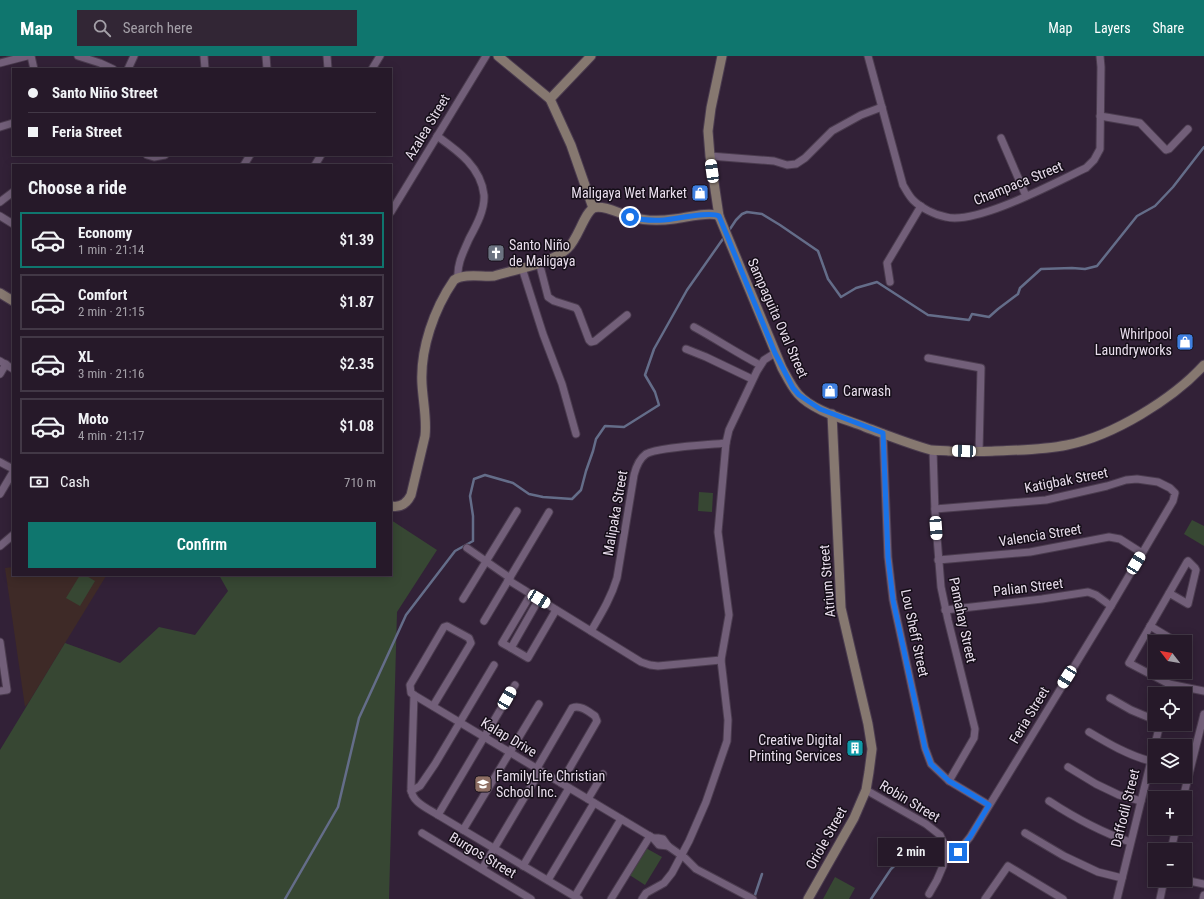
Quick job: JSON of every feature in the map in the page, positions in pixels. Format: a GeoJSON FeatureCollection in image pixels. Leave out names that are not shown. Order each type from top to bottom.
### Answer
{"type":"FeatureCollection","features":[{"type":"Feature","properties":{"kind":"main road"},"geometry":{"type":"LineString","coordinates":[[498,56],[550,99],[571,145],[593,208]]}},
{"type":"Feature","properties":{"kind":"main road"},"geometry":{"type":"LineString","coordinates":[[550,99],[591,56]]}},
{"type":"Feature","properties":{"kind":"main road","name":"Sampaguita Oval Street"},"geometry":{"type":"LineString","coordinates":[[722,56],[709,121],[710,156],[719,216],[775,353],[787,378],[799,395],[809,402],[832,414],[933,454],[1045,449],[1069,445],[1108,431],[1149,410],[1175,392],[1204,365]]}},
{"type":"Feature","properties":{"kind":"main road"},"geometry":{"type":"LineString","coordinates":[[392,506],[395,507],[406,503],[411,495],[425,436],[426,426],[422,377],[427,342],[436,312],[454,280],[458,277],[494,276],[558,256],[569,248],[579,233],[588,211],[593,208],[604,208],[630,217],[651,220],[708,215],[719,216]]}},
{"type":"Feature","properties":{"kind":"main road"},"geometry":{"type":"LineString","coordinates":[[0,293],[12,299]]}},
{"type":"Feature","properties":{"kind":"main road","name":"Atrium Street"},"geometry":{"type":"LineString","coordinates":[[832,414],[841,608],[868,724],[872,749],[866,790]]}},
{"type":"Feature","properties":{"kind":"main road","name":"Oriole Street"},"geometry":{"type":"LineString","coordinates":[[808,899],[854,818],[866,790]]}},
{"type":"Feature","properties":{"kind":"street"},"geometry":{"type":"LineString","coordinates":[[0,63],[27,56]]}},
{"type":"Feature","properties":{"kind":"street"},"geometry":{"type":"LineString","coordinates":[[31,56],[34,68]]}},
{"type":"Feature","properties":{"kind":"street"},"geometry":{"type":"LineString","coordinates":[[78,56],[112,68]]}},
{"type":"Feature","properties":{"kind":"street"},"geometry":{"type":"LineString","coordinates":[[128,68],[134,56]]}},
{"type":"Feature","properties":{"kind":"street"},"geometry":{"type":"LineString","coordinates":[[204,56],[205,68]]}},
{"type":"Feature","properties":{"kind":"street"},"geometry":{"type":"LineString","coordinates":[[266,56],[266,68]]}},
{"type":"Feature","properties":{"kind":"street"},"geometry":{"type":"LineString","coordinates":[[327,56],[328,68]]}},
{"type":"Feature","properties":{"kind":"street"},"geometry":{"type":"LineString","coordinates":[[373,68],[380,56]]}},
{"type":"Feature","properties":{"kind":"street","name":"Azalea Street"},"geometry":{"type":"LineString","coordinates":[[392,210],[486,56]]}},
{"type":"Feature","properties":{"kind":"street","name":"Champaca Street"},"geometry":{"type":"LineString","coordinates":[[868,56],[903,185],[913,200],[933,213],[947,218],[969,217],[1001,207],[1086,168],[1094,160],[1100,149],[1100,56]]}},
{"type":"Feature","properties":{"kind":"street"},"geometry":{"type":"LineString","coordinates":[[710,156],[796,164],[805,158],[832,132],[855,118],[882,107]]}},
{"type":"Feature","properties":{"kind":"street"},"geometry":{"type":"LineString","coordinates":[[1100,116],[1140,124],[1166,150],[1169,149],[1188,129]]}},
{"type":"Feature","properties":{"kind":"street"},"geometry":{"type":"LineString","coordinates":[[0,127],[12,123]]}},
{"type":"Feature","properties":{"kind":"street"},"geometry":{"type":"LineString","coordinates":[[437,136],[459,151],[476,170],[484,195],[482,209],[477,223],[459,264],[458,277]]}},
{"type":"Feature","properties":{"kind":"street"},"geometry":{"type":"LineString","coordinates":[[1001,138],[1026,196]]}},
{"type":"Feature","properties":{"kind":"street"},"geometry":{"type":"LineString","coordinates":[[0,202],[12,193]]}},
{"type":"Feature","properties":{"kind":"street"},"geometry":{"type":"LineString","coordinates":[[890,282],[887,263],[921,206]]}},
{"type":"Feature","properties":{"kind":"street"},"geometry":{"type":"LineString","coordinates":[[0,216],[12,223]]}},
{"type":"Feature","properties":{"kind":"street"},"geometry":{"type":"LineString","coordinates":[[539,262],[548,296],[554,301],[576,308],[591,342],[595,342],[626,315]]}},
{"type":"Feature","properties":{"kind":"street"},"geometry":{"type":"LineString","coordinates":[[522,268],[543,334],[562,384],[576,434]]}},
{"type":"Feature","properties":{"kind":"street"},"geometry":{"type":"LineString","coordinates":[[694,327],[716,339],[736,353],[760,365]]}},
{"type":"Feature","properties":{"kind":"street"},"geometry":{"type":"LineString","coordinates":[[686,348],[752,380]]}},
{"type":"Feature","properties":{"kind":"street"},"geometry":{"type":"LineString","coordinates":[[642,899],[646,893],[664,883],[668,879],[682,854],[706,802],[727,741],[728,720],[721,660],[729,615],[718,532],[726,443],[730,430],[760,365],[769,356],[775,353]]}},
{"type":"Feature","properties":{"kind":"street"},"geometry":{"type":"LineString","coordinates":[[928,358],[981,368],[979,452]]}},
{"type":"Feature","properties":{"kind":"street"},"geometry":{"type":"LineString","coordinates":[[0,374],[3,362],[12,368]]}},
{"type":"Feature","properties":{"kind":"street","name":"Lou Sheff Street"},"geometry":{"type":"LineString","coordinates":[[883,433],[888,557],[893,600],[925,748],[931,764],[949,781],[989,805]]}},
{"type":"Feature","properties":{"kind":"street","name":"Malipaka Street"},"geometry":{"type":"LineString","coordinates":[[592,631],[609,601],[617,578],[634,475],[642,458],[654,451],[726,443]]}},
{"type":"Feature","properties":{"kind":"street","name":"Pamahay Street"},"geometry":{"type":"LineString","coordinates":[[933,454],[938,560],[941,587],[945,610],[975,729],[974,738],[949,781]]}},
{"type":"Feature","properties":{"kind":"street"},"geometry":{"type":"LineString","coordinates":[[0,462],[12,468]]}},
{"type":"Feature","properties":{"kind":"street"},"geometry":{"type":"LineString","coordinates":[[0,494],[12,474]]}},
{"type":"Feature","properties":{"kind":"street","name":"Katigbak Street"},"geometry":{"type":"LineString","coordinates":[[935,509],[1046,500],[1107,486],[1126,480],[1137,479],[1164,484],[1175,493]]}},
{"type":"Feature","properties":{"kind":"street","name":"Feria Street"},"geometry":{"type":"LineString","coordinates":[[944,859],[958,852],[964,845],[1111,606],[1173,501],[1175,493]]}},
{"type":"Feature","properties":{"kind":"street"},"geometry":{"type":"LineString","coordinates":[[463,599],[517,511]]}},
{"type":"Feature","properties":{"kind":"street"},"geometry":{"type":"LineString","coordinates":[[484,621],[549,512]]}},
{"type":"Feature","properties":{"kind":"street"},"geometry":{"type":"LineString","coordinates":[[0,546],[12,536]]}},
{"type":"Feature","properties":{"kind":"street","name":"Valencia Street"},"geometry":{"type":"LineString","coordinates":[[938,560],[1030,552],[1109,536],[1120,539],[1142,553]]}},
{"type":"Feature","properties":{"kind":"street"},"geometry":{"type":"LineString","coordinates":[[467,548],[531,594],[642,662],[650,665],[721,660]]}},
{"type":"Feature","properties":{"kind":"street"},"geometry":{"type":"LineString","coordinates":[[1169,594],[1188,604],[1196,570],[1188,561],[1186,562],[1129,663],[1169,684],[1204,691]]}},
{"type":"Feature","properties":{"kind":"street","name":"Palian Street"},"geometry":{"type":"LineString","coordinates":[[945,610],[1042,599],[1088,592],[1096,595],[1111,606]]}},
{"type":"Feature","properties":{"kind":"street"},"geometry":{"type":"LineString","coordinates":[[531,594],[502,642],[511,648],[528,658],[556,610]]}},
{"type":"Feature","properties":{"kind":"street"},"geometry":{"type":"LineString","coordinates":[[511,648],[539,599]]}},
{"type":"Feature","properties":{"kind":"street"},"geometry":{"type":"LineString","coordinates":[[433,706],[471,643],[469,638],[449,626],[444,627],[410,685],[411,693],[414,695],[411,791],[416,800],[438,815],[577,898],[621,819]]}},
{"type":"Feature","properties":{"kind":"street"},"geometry":{"type":"LineString","coordinates":[[1150,626],[1166,635]]}},
{"type":"Feature","properties":{"kind":"street"},"geometry":{"type":"LineString","coordinates":[[0,642],[3,691]]}},
{"type":"Feature","properties":{"kind":"street"},"geometry":{"type":"LineString","coordinates":[[411,791],[420,786],[435,764],[494,665]]}},
{"type":"Feature","properties":{"kind":"street"},"geometry":{"type":"LineString","coordinates":[[438,815],[515,685]]}},
{"type":"Feature","properties":{"kind":"street","name":"Kalap Drive"},"geometry":{"type":"LineString","coordinates":[[414,695],[652,837],[663,839],[668,846],[682,854],[696,869],[753,899]]}},
{"type":"Feature","properties":{"kind":"street"},"geometry":{"type":"LineString","coordinates":[[1110,698],[1136,713],[1148,717]]}},
{"type":"Feature","properties":{"kind":"street"},"geometry":{"type":"LineString","coordinates":[[463,830],[539,704]]}},
{"type":"Feature","properties":{"kind":"street"},"geometry":{"type":"LineString","coordinates":[[482,869],[539,770],[572,708],[579,706],[595,716],[597,722],[562,783]]}},
{"type":"Feature","properties":{"kind":"street"},"geometry":{"type":"LineString","coordinates":[[1186,791],[1201,739],[1204,714]]}},
{"type":"Feature","properties":{"kind":"street"},"geometry":{"type":"LineString","coordinates":[[1089,732],[1116,748],[1148,761]]}},
{"type":"Feature","properties":{"kind":"street"},"geometry":{"type":"LineString","coordinates":[[1068,767],[1096,784],[1119,795],[1141,801]]}},
{"type":"Feature","properties":{"kind":"street","name":"Daffodil Street"},"geometry":{"type":"LineString","coordinates":[[1117,899],[1148,771]]}},
{"type":"Feature","properties":{"kind":"street"},"geometry":{"type":"LineString","coordinates":[[548,880],[591,801],[603,774]]}},
{"type":"Feature","properties":{"kind":"street"},"geometry":{"type":"LineString","coordinates":[[523,866],[569,788]]}},
{"type":"Feature","properties":{"kind":"street","name":"Robin Street"},"geometry":{"type":"LineString","coordinates":[[866,790],[940,835],[944,859]]}},
{"type":"Feature","properties":{"kind":"street"},"geometry":{"type":"LineString","coordinates":[[1049,801],[1107,834],[1130,842]]}},
{"type":"Feature","properties":{"kind":"street","name":"Burgos Street"},"geometry":{"type":"LineString","coordinates":[[422,833],[531,899]]}},
{"type":"Feature","properties":{"kind":"street"},"geometry":{"type":"LineString","coordinates":[[1025,833],[1064,856],[1098,872],[1122,878]]}},
{"type":"Feature","properties":{"kind":"street"},"geometry":{"type":"LineString","coordinates":[[611,899],[652,837]]}},
{"type":"Feature","properties":{"kind":"street"},"geometry":{"type":"LineString","coordinates":[[929,894],[941,873],[944,859]]}},
{"type":"Feature","properties":{"kind":"street"},"geometry":{"type":"LineString","coordinates":[[985,899],[1008,866],[1062,899]]}},
{"type":"Feature","properties":{"kind":"street"},"geometry":{"type":"LineString","coordinates":[[1192,881],[1204,884]]}},
{"type":"Feature","properties":{"kind":"street"},"geometry":{"type":"LineString","coordinates":[[1160,899],[1163,887]]}},
{"type":"Feature","properties":{"kind":"street"},"geometry":{"type":"LineString","coordinates":[[1203,899],[1204,895]]}},
{"type":"Feature","properties":{"kind":"shaded area"},"geometry":{"type":"Polygon","coordinates":[[[12,567],[12,576],[106,576],[25,707],[5,568],[12,567]]]}},
{"type":"Feature","properties":{"kind":"green space"},"geometry":{"type":"Polygon","coordinates":[[[699,492],[713,493],[712,512],[698,511],[699,492]]]}},
{"type":"Feature","properties":{"kind":"green space"},"geometry":{"type":"Polygon","coordinates":[[[1192,520],[1204,526],[1204,546],[1184,534],[1192,520]]]}},
{"type":"Feature","properties":{"kind":"green space"},"geometry":{"type":"Polygon","coordinates":[[[392,521],[437,550],[397,612],[389,899],[0,899],[0,750],[65,643],[120,663],[159,627],[195,635],[228,591],[220,576],[392,576],[392,521]]]}},
{"type":"Feature","properties":{"kind":"green space"},"geometry":{"type":"Polygon","coordinates":[[[79,576],[87,576],[95,581],[80,606],[66,598],[79,576]]]}},
{"type":"Feature","properties":{"kind":"green space"},"geometry":{"type":"Polygon","coordinates":[[[644,847],[662,857],[645,885],[628,874],[644,847]]]}},
{"type":"Feature","properties":{"kind":"green space"},"geometry":{"type":"Polygon","coordinates":[[[835,877],[855,888],[849,899],[823,899],[835,877]]]}},
{"type":"Feature","properties":{"kind":"waterway"},"geometry":{"type":"LineString","coordinates":[[728,232],[742,214],[747,212],[762,214],[818,251],[828,279],[841,297],[856,288],[877,282],[928,315],[969,320],[972,314],[989,317],[1018,294],[1020,288],[1041,269],[1085,269],[1097,266],[1137,216],[1155,206],[1173,187],[1204,147]]}},
{"type":"Feature","properties":{"kind":"waterway"},"geometry":{"type":"LineString","coordinates":[[285,899],[338,807],[359,718],[406,615],[455,551],[473,541],[473,516],[470,496],[474,479],[485,475],[513,483],[529,494],[543,497],[572,499],[581,490],[596,439],[605,426],[624,427],[659,405],[655,392],[645,375],[654,349],[687,290],[725,236]]}},
{"type":"Feature","properties":{"kind":"waterway"},"geometry":{"type":"LineString","coordinates":[[871,899],[891,869],[910,851]]}},
{"type":"Feature","properties":{"kind":"waterway"},"geometry":{"type":"LineString","coordinates":[[754,898],[762,874]]}},
{"type":"Feature","properties":{"kind":"place","name":"Maligaya Wet Market"},"geometry":{"type":"Point","coordinates":[700,193]}},
{"type":"Feature","properties":{"kind":"place","name":"Santo Niño de Maligaya"},"geometry":{"type":"Point","coordinates":[496,253]}},
{"type":"Feature","properties":{"kind":"place","name":"Whirlpool Laundryworks"},"geometry":{"type":"Point","coordinates":[1185,342]}},
{"type":"Feature","properties":{"kind":"place","name":"Carwash"},"geometry":{"type":"Point","coordinates":[830,391]}},
{"type":"Feature","properties":{"kind":"place","name":"Creative Digital Printing Services"},"geometry":{"type":"Point","coordinates":[855,748]}},
{"type":"Feature","properties":{"kind":"place","name":"FamilyLife Christian School Inc."},"geometry":{"type":"Point","coordinates":[483,784]}},
{"type":"Feature","properties":{"kind":"route"},"geometry":{"type":"LineString","coordinates":[[630,217],[640,220],[662,220],[708,215],[719,216],[775,353],[793,388],[799,395],[820,409],[883,433],[888,557],[893,600],[925,748],[931,764],[949,781],[989,805],[970,837],[958,852]]}}]}
